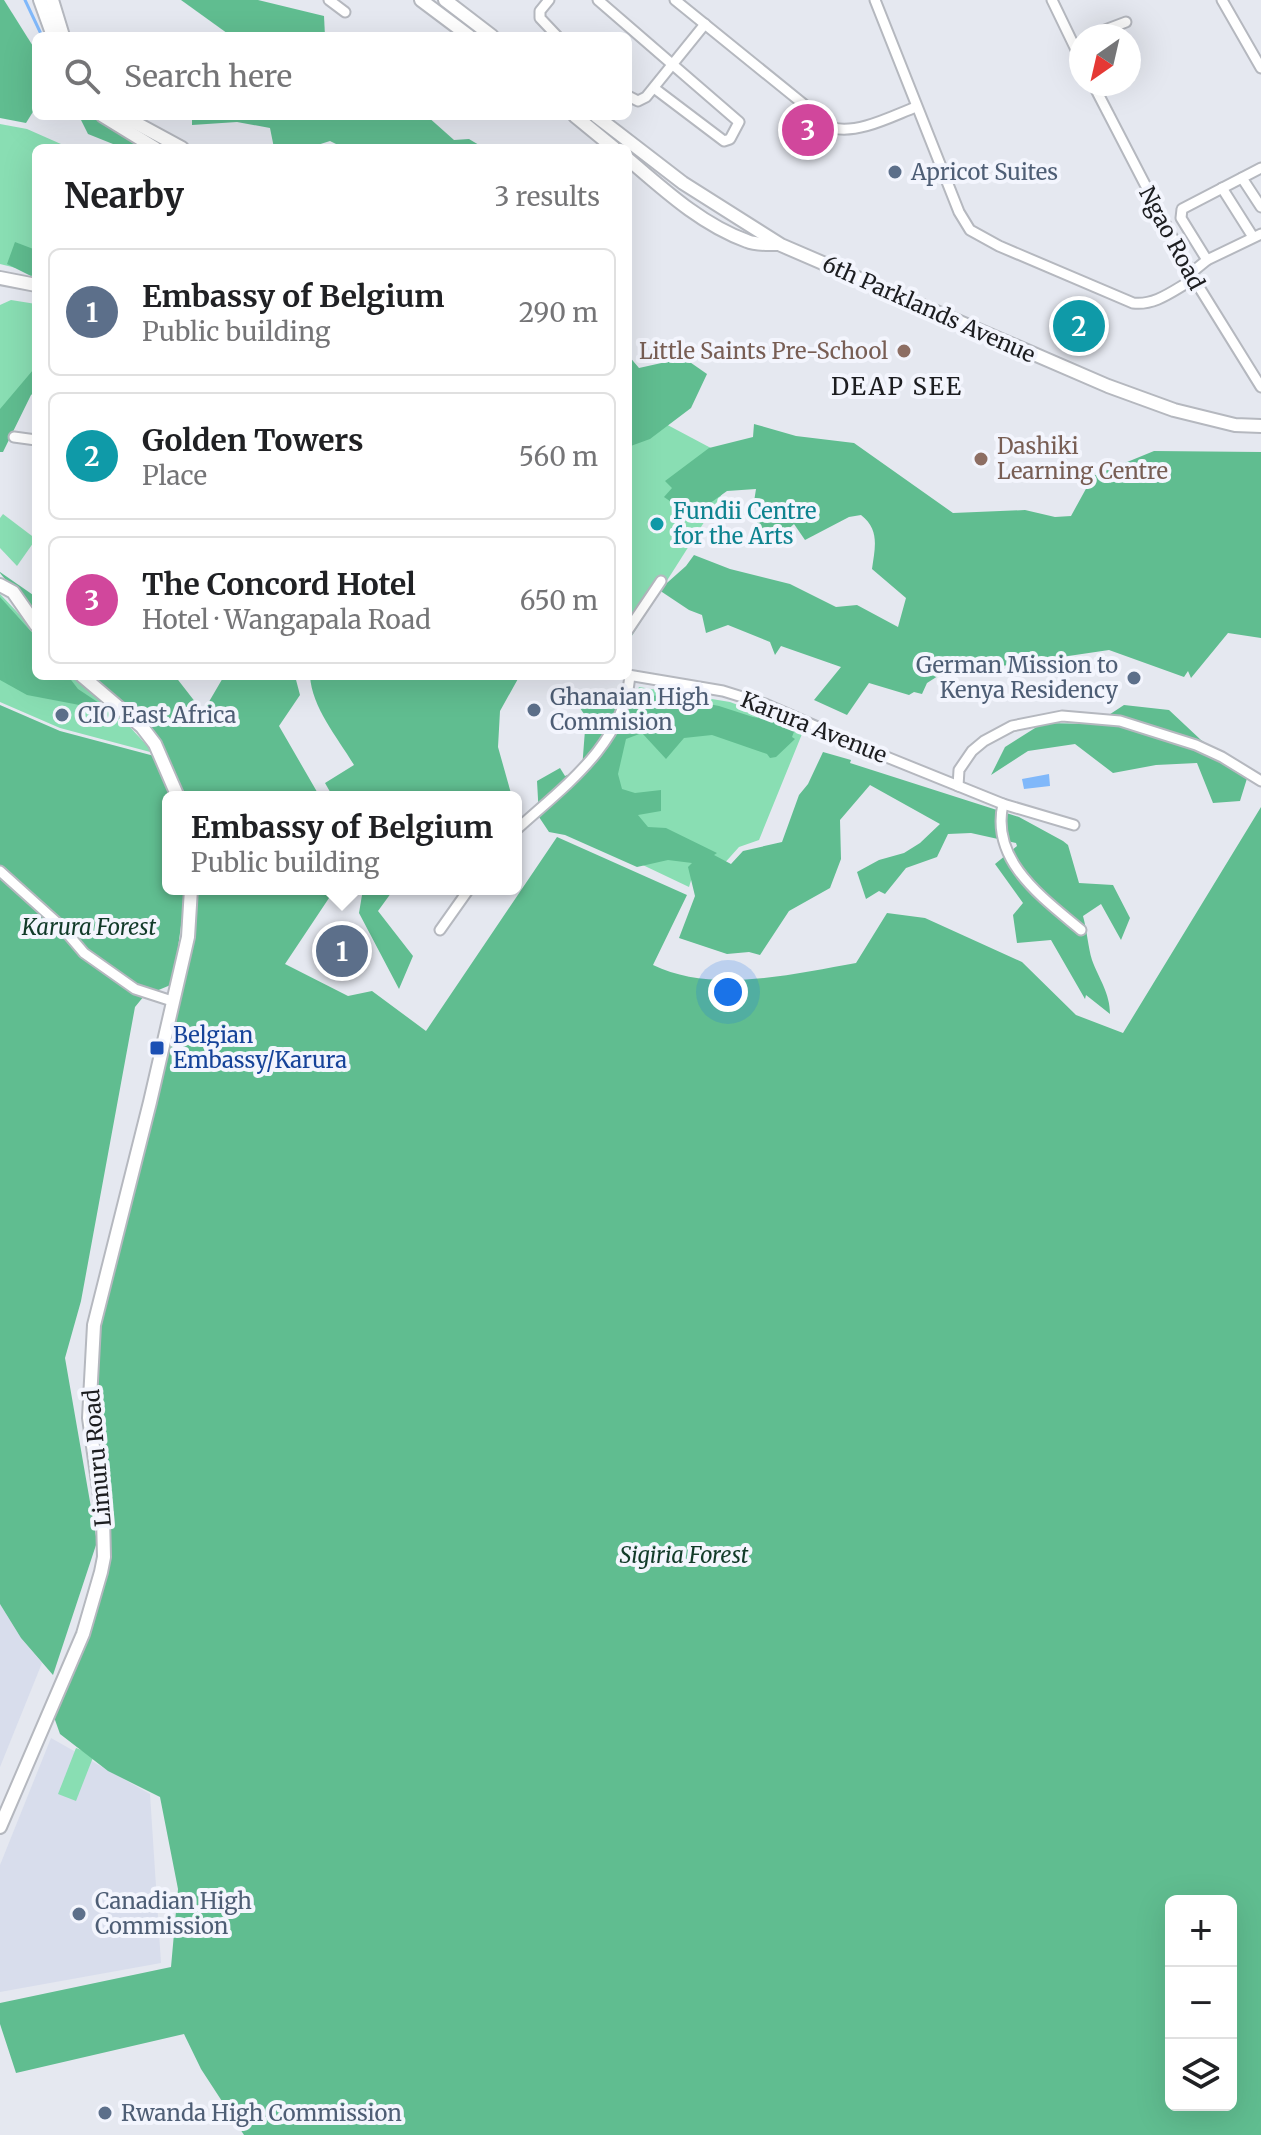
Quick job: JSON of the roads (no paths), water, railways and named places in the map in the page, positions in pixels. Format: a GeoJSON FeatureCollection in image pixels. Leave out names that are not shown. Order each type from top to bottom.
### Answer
{"type":"FeatureCollection","features":[{"type":"Feature","properties":{"kind":"main road"},"geometry":{"type":"LineString","coordinates":[[40,0],[56,32]]}},
{"type":"Feature","properties":{"kind":"main road"},"geometry":{"type":"LineString","coordinates":[[52,0],[57,32]]}},
{"type":"Feature","properties":{"kind":"main road"},"geometry":{"type":"LineString","coordinates":[[421,0],[464,32]]}},
{"type":"Feature","properties":{"kind":"main road"},"geometry":{"type":"LineString","coordinates":[[445,0],[487,32]]}},
{"type":"Feature","properties":{"kind":"main road"},"geometry":{"type":"LineString","coordinates":[[110,120],[148,144]]}},
{"type":"Feature","properties":{"kind":"main road"},"geometry":{"type":"LineString","coordinates":[[130,120],[175,144]]}},
{"type":"Feature","properties":{"kind":"main road"},"geometry":{"type":"LineString","coordinates":[[580,120],[609,144]]}},
{"type":"Feature","properties":{"kind":"main road","name":"6th Parklands Avenue"},"geometry":{"type":"LineString","coordinates":[[601,120],[683,183],[781,245],[1108,386],[1174,410],[1235,425],[1261,426]]}},
{"type":"Feature","properties":{"kind":"main road","name":"6th Parklands Avenue"},"geometry":{"type":"LineString","coordinates":[[632,162],[707,221],[749,242],[781,245]]}},
{"type":"Feature","properties":{"kind":"main road"},"geometry":{"type":"LineString","coordinates":[[0,280],[32,286]]}},
{"type":"Feature","properties":{"kind":"main road"},"geometry":{"type":"LineString","coordinates":[[0,585],[13,592],[32,619]]}},
{"type":"Feature","properties":{"kind":"main road"},"geometry":{"type":"LineString","coordinates":[[87,680],[142,727],[155,744],[175,791]]}},
{"type":"Feature","properties":{"kind":"main road","name":"Limuru Road"},"geometry":{"type":"LineString","coordinates":[[0,1827],[92,1608],[104,1557],[103,1517],[89,1418],[94,1325],[188,937],[191,895]]}},
{"type":"Feature","properties":{"kind":"main road"},"geometry":{"type":"LineString","coordinates":[[0,1814],[52,1697],[68,1670]]}},
{"type":"Feature","properties":{"kind":"street"},"geometry":{"type":"LineString","coordinates":[[329,0],[345,12]]}},
{"type":"Feature","properties":{"kind":"street"},"geometry":{"type":"LineString","coordinates":[[549,0],[540,11],[540,18],[553,32]]}},
{"type":"Feature","properties":{"kind":"street"},"geometry":{"type":"LineString","coordinates":[[598,0],[739,122],[734,136],[724,141],[654,88]]}},
{"type":"Feature","properties":{"kind":"street"},"geometry":{"type":"LineString","coordinates":[[675,0],[833,128],[857,128],[916,107]]}},
{"type":"Feature","properties":{"kind":"street"},"geometry":{"type":"LineString","coordinates":[[875,0],[959,212],[970,230],[1013,252],[1133,303],[1145,305],[1192,276],[1207,260],[1257,236],[1222,188]]}},
{"type":"Feature","properties":{"kind":"street"},"geometry":{"type":"LineString","coordinates":[[1052,0],[1069,28]]}},
{"type":"Feature","properties":{"kind":"street"},"geometry":{"type":"LineString","coordinates":[[1222,0],[1261,68]]}},
{"type":"Feature","properties":{"kind":"street"},"geometry":{"type":"LineString","coordinates":[[1121,24],[1126,22]]}},
{"type":"Feature","properties":{"kind":"street"},"geometry":{"type":"LineString","coordinates":[[632,99],[642,101],[705,24]]}},
{"type":"Feature","properties":{"kind":"street","name":"Ngao Road"},"geometry":{"type":"LineString","coordinates":[[1099,96],[1192,276],[1260,382]]}},
{"type":"Feature","properties":{"kind":"street"},"geometry":{"type":"LineString","coordinates":[[1207,260],[1181,218],[1182,209],[1261,168]]}},
{"type":"Feature","properties":{"kind":"street"},"geometry":{"type":"LineString","coordinates":[[1242,178],[1261,207]]}},
{"type":"Feature","properties":{"kind":"street"},"geometry":{"type":"LineString","coordinates":[[14,437],[32,439]]}},
{"type":"Feature","properties":{"kind":"street"},"geometry":{"type":"LineString","coordinates":[[632,624],[661,581]]}},
{"type":"Feature","properties":{"kind":"street","name":"Karura Avenue"},"geometry":{"type":"LineString","coordinates":[[632,676],[723,691],[765,704],[998,802],[1074,825]]}},
{"type":"Feature","properties":{"kind":"street"},"geometry":{"type":"LineString","coordinates":[[522,825],[586,767],[613,727],[628,692],[629,680]]}},
{"type":"Feature","properties":{"kind":"street"},"geometry":{"type":"LineString","coordinates":[[958,786],[959,770],[972,751],[984,741],[1012,726],[1062,716],[1120,721],[1196,745],[1261,781]]}},
{"type":"Feature","properties":{"kind":"street"},"geometry":{"type":"LineString","coordinates":[[998,802],[1003,842],[1014,866],[1040,895],[1081,930]]}},
{"type":"Feature","properties":{"kind":"street"},"geometry":{"type":"LineString","coordinates":[[0,871],[61,926],[84,953],[135,989],[172,1001]]}},
{"type":"Feature","properties":{"kind":"street"},"geometry":{"type":"LineString","coordinates":[[440,930],[465,895]]}},
{"type":"Feature","properties":{"kind":"water"},"geometry":{"type":"Polygon","coordinates":[[[1049,774],[1050,786],[1024,789],[1022,779],[1049,774]]]}},
{"type":"Feature","properties":{"kind":"waterway"},"geometry":{"type":"LineString","coordinates":[[25,0],[40,32]]}},
{"type":"Feature","properties":{"kind":"place","name":"The Concord Hotel"},"geometry":{"type":"Point","coordinates":[808,130]}},
{"type":"Feature","properties":{"kind":"place","name":"Apricot Suites"},"geometry":{"type":"Point","coordinates":[895,172]}},
{"type":"Feature","properties":{"kind":"place","name":"Golden Towers"},"geometry":{"type":"Point","coordinates":[1079,326]}},
{"type":"Feature","properties":{"kind":"place","name":"Little Saints Pre-School"},"geometry":{"type":"Point","coordinates":[904,351]}},
{"type":"Feature","properties":{"kind":"place","name":"Dashiki Learning Centre"},"geometry":{"type":"Point","coordinates":[981,459]}},
{"type":"Feature","properties":{"kind":"place","name":"Fundii Centre for the Arts"},"geometry":{"type":"Point","coordinates":[657,524]}},
{"type":"Feature","properties":{"kind":"place","name":"German Mission to Kenya Residency"},"geometry":{"type":"Point","coordinates":[1134,678]}},
{"type":"Feature","properties":{"kind":"place","name":"Ghanaian High Commision"},"geometry":{"type":"Point","coordinates":[534,710]}},
{"type":"Feature","properties":{"kind":"place","name":"CIO East Africa"},"geometry":{"type":"Point","coordinates":[62,715]}},
{"type":"Feature","properties":{"kind":"place","name":"Embassy of Belgium"},"geometry":{"type":"Point","coordinates":[342,951]}},
{"type":"Feature","properties":{"kind":"place","name":"Belgian Embassy/Karura"},"geometry":{"type":"Point","coordinates":[157,1048]}},
{"type":"Feature","properties":{"kind":"place","name":"Canadian High Commission"},"geometry":{"type":"Point","coordinates":[79,1914]}},
{"type":"Feature","properties":{"kind":"place","name":"Rwanda High Commission"},"geometry":{"type":"Point","coordinates":[105,2113]}},
{"type":"Feature","properties":{"kind":"district","name":"DEAP SEE"},"geometry":{"type":"Point","coordinates":[897,387]}},
{"type":"Feature","properties":{"kind":"park label","name":"Karura Forest"},"geometry":{"type":"Point","coordinates":[89,927]}},
{"type":"Feature","properties":{"kind":"park label","name":"Sigiria Forest"},"geometry":{"type":"Point","coordinates":[684,1555]}}]}
